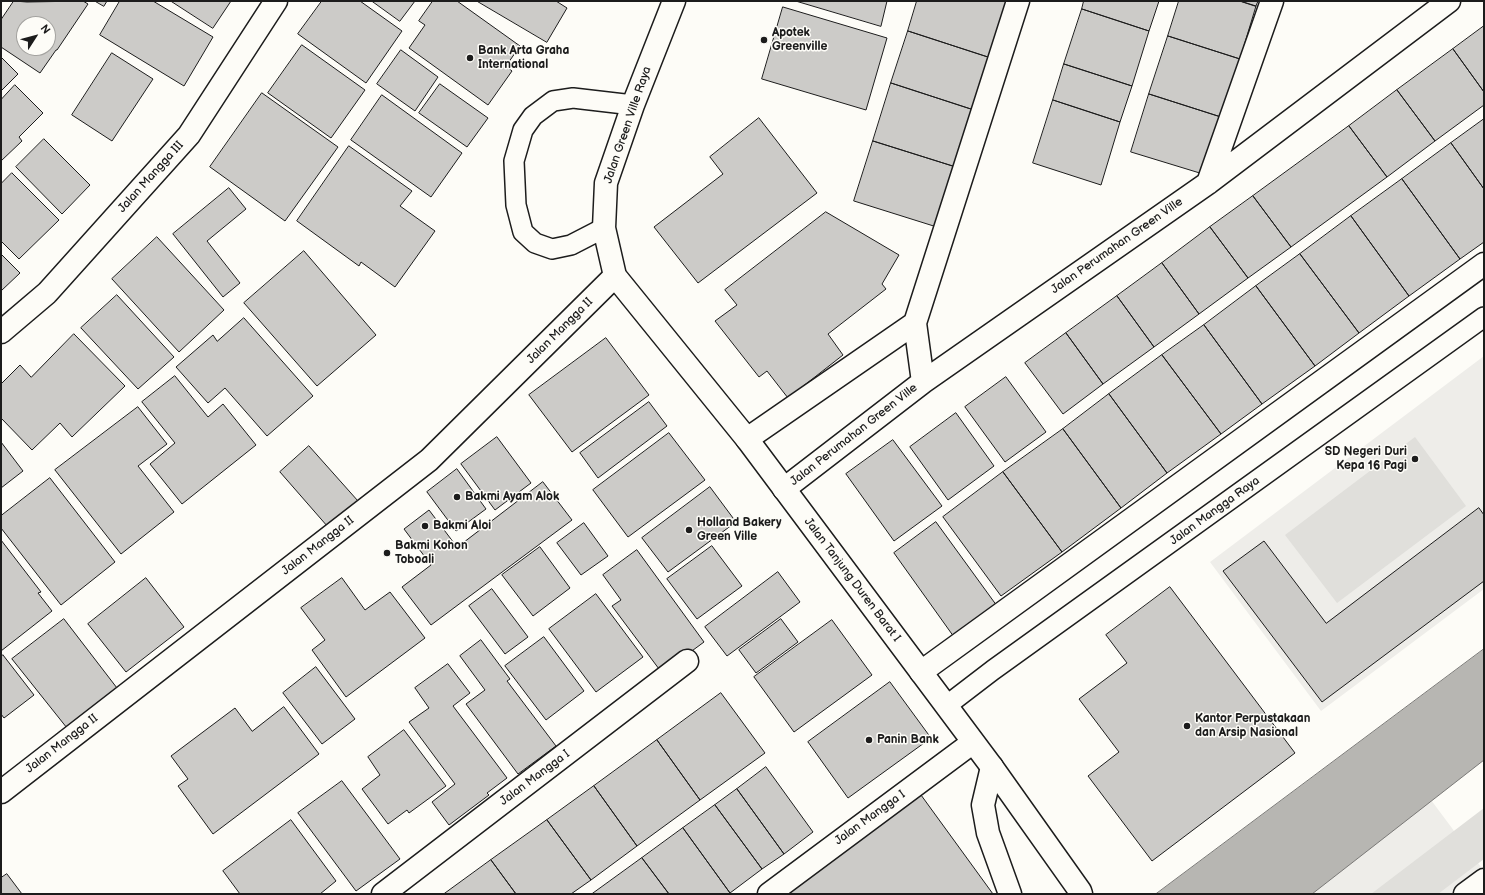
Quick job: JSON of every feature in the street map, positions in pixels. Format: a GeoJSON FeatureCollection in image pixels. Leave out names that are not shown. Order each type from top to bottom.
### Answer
{"type":"FeatureCollection","features":[{"type":"Feature","properties":{"kind":"street","name":"Jalan Mangga III"},"geometry":{"type":"LineString","coordinates":[[1,332],[47,293],[189,135],[276,1]]}},
{"type":"Feature","properties":{"kind":"street","name":"Jalan Green Ville Raya"},"geometry":{"type":"LineString","coordinates":[[615,276],[604,228],[606,183],[633,105],[674,1]]}},
{"type":"Feature","properties":{"kind":"street"},"geometry":{"type":"LineString","coordinates":[[923,382],[914,323],[1018,1]]}},
{"type":"Feature","properties":{"kind":"street"},"geometry":{"type":"LineString","coordinates":[[1208,183],[1272,1]]}},
{"type":"Feature","properties":{"kind":"street","name":"Jalan Perumahan Green Ville"},"geometry":{"type":"LineString","coordinates":[[784,489],[923,382],[1208,183],[1449,1]]}},
{"type":"Feature","properties":{"kind":"street"},"geometry":{"type":"LineString","coordinates":[[921,672],[1484,264]]}},
{"type":"Feature","properties":{"kind":"street","name":"Jalan Tanjung Duren Barat I"},"geometry":{"type":"LineString","coordinates":[[615,276],[747,439],[992,768],[1082,893]]}},
{"type":"Feature","properties":{"kind":"street","name":"Jalan Mangga II"},"geometry":{"type":"LineString","coordinates":[[1,792],[429,460],[615,276]]}},
{"type":"Feature","properties":{"kind":"street"},"geometry":{"type":"LineString","coordinates":[[747,439],[914,323]]}},
{"type":"Feature","properties":{"kind":"street","name":"Jalan Mangga I"},"geometry":{"type":"LineString","coordinates":[[383,894],[687,661]]}},
{"type":"Feature","properties":{"kind":"street","name":"Jalan Mangga I"},"geometry":{"type":"LineString","coordinates":[[769,894],[972,743]]}},
{"type":"Feature","properties":{"kind":"street"},"geometry":{"type":"LineString","coordinates":[[992,768],[983,805],[988,834],[1010,894]]}},
{"type":"Feature","properties":{"kind":"street"},"geometry":{"type":"LineString","coordinates":[[1465,894],[1484,880]]}},
{"type":"Feature","properties":{"kind":"lane"},"geometry":{"type":"LineString","coordinates":[[604,228],[571,245],[552,248],[535,243],[523,232],[516,205],[514,161],[522,130],[533,116],[553,101],[573,98],[633,105]]}},
{"type":"Feature","properties":{"kind":"lane","name":"Jalan Mangga Raya"},"geometry":{"type":"LineString","coordinates":[[946,706],[993,670],[1484,316]]}},
{"type":"Feature","properties":{"kind":"shaded area","name":"SD Negeri Duri Kepa 16 Pagi"},"geometry":{"type":"Polygon","coordinates":[[[1484,356],[1484,589],[1321,711],[1210,562],[1484,356]]]}},
{"type":"Feature","properties":{"kind":"shaded area"},"geometry":{"type":"Polygon","coordinates":[[[1415,437],[1466,506],[1337,603],[1285,535],[1415,437]]]}},
{"type":"Feature","properties":{"kind":"shaded area"},"geometry":{"type":"Polygon","coordinates":[[[1484,649],[1484,760],[1312,894],[1156,894],[1484,649]]]}},
{"type":"Feature","properties":{"kind":"shaded area"},"geometry":{"type":"Polygon","coordinates":[[[1431,800],[1484,871],[1484,894],[1312,894],[1431,800]]]}},
{"type":"Feature","properties":{"kind":"shaded area"},"geometry":{"type":"Polygon","coordinates":[[[1484,808],[1484,859],[1438,894],[1371,894],[1484,808]]]}},
{"type":"Feature","properties":{"kind":"building"},"geometry":{"type":"Polygon","coordinates":[[[14,1],[83,1],[88,4],[57,50],[56,16],[16,16],[16,56],[52,56],[40,73],[1,47],[1,20],[14,1]]]}},
{"type":"Feature","properties":{"kind":"building"},"geometry":{"type":"Polygon","coordinates":[[[95,1],[107,1],[104,6],[95,1]]]}},
{"type":"Feature","properties":{"kind":"building"},"geometry":{"type":"Polygon","coordinates":[[[120,1],[153,1],[213,37],[184,86],[100,35],[120,1]]]}},
{"type":"Feature","properties":{"kind":"building"},"geometry":{"type":"Polygon","coordinates":[[[171,1],[231,1],[213,28],[171,1]]]}},
{"type":"Feature","properties":{"kind":"building"},"geometry":{"type":"Polygon","coordinates":[[[322,1],[360,1],[402,31],[366,83],[298,34],[322,1]]]}},
{"type":"Feature","properties":{"kind":"building"},"geometry":{"type":"Polygon","coordinates":[[[372,1],[415,1],[400,21],[372,1]]]}},
{"type":"Feature","properties":{"kind":"building"},"geometry":{"type":"Polygon","coordinates":[[[433,1],[457,1],[520,46],[506,66],[512,71],[488,105],[409,48],[425,25],[419,21],[433,1]]]}},
{"type":"Feature","properties":{"kind":"building"},"geometry":{"type":"Polygon","coordinates":[[[477,1],[556,1],[567,8],[547,42],[477,1]]]}},
{"type":"Feature","properties":{"kind":"building"},"geometry":{"type":"Polygon","coordinates":[[[796,1],[887,1],[881,26],[796,1]]]}},
{"type":"Feature","properties":{"kind":"building"},"geometry":{"type":"Polygon","coordinates":[[[917,1],[1010,1],[994,59],[908,31],[917,1]]]}},
{"type":"Feature","properties":{"kind":"building"},"geometry":{"type":"Polygon","coordinates":[[[1084,1],[1159,1],[1149,31],[1082,9],[1084,1]]]}},
{"type":"Feature","properties":{"kind":"building"},"geometry":{"type":"Polygon","coordinates":[[[1179,1],[1240,1],[1256,6],[1240,59],[1168,36],[1179,1]]]}},
{"type":"Feature","properties":{"kind":"building"},"geometry":{"type":"Polygon","coordinates":[[[1240,1],[1258,1],[1256,6],[1240,1]]]}},
{"type":"Feature","properties":{"kind":"building"},"geometry":{"type":"Polygon","coordinates":[[[783,7],[887,38],[866,110],[762,79],[783,7]]]}},
{"type":"Feature","properties":{"kind":"building"},"geometry":{"type":"Polygon","coordinates":[[[1082,9],[1149,31],[1132,86],[1064,64],[1082,9]]]}},
{"type":"Feature","properties":{"kind":"building"},"geometry":{"type":"Polygon","coordinates":[[[1484,26],[1484,92],[1453,49],[1484,26]]]}},
{"type":"Feature","properties":{"kind":"building"},"geometry":{"type":"Polygon","coordinates":[[[908,31],[994,59],[977,111],[891,83],[908,31]]]}},
{"type":"Feature","properties":{"kind":"building"},"geometry":{"type":"Polygon","coordinates":[[[1168,36],[1240,59],[1221,117],[1149,94],[1168,36]]]}},
{"type":"Feature","properties":{"kind":"building"},"geometry":{"type":"Polygon","coordinates":[[[302,45],[365,90],[331,138],[268,93],[302,45]]]}},
{"type":"Feature","properties":{"kind":"building"},"geometry":{"type":"Polygon","coordinates":[[[1453,49],[1484,92],[1484,105],[1435,141],[1397,90],[1453,49]]]}},
{"type":"Feature","properties":{"kind":"building"},"geometry":{"type":"Polygon","coordinates":[[[401,50],[438,77],[415,111],[377,84],[401,50]]]}},
{"type":"Feature","properties":{"kind":"building"},"geometry":{"type":"Polygon","coordinates":[[[112,53],[153,79],[112,141],[72,115],[112,53]]]}},
{"type":"Feature","properties":{"kind":"building"},"geometry":{"type":"Polygon","coordinates":[[[1,57],[18,74],[1,91],[1,57]]]}},
{"type":"Feature","properties":{"kind":"building"},"geometry":{"type":"Polygon","coordinates":[[[1064,64],[1132,86],[1120,122],[1053,100],[1064,64]]]}},
{"type":"Feature","properties":{"kind":"building"},"geometry":{"type":"Polygon","coordinates":[[[891,83],[977,111],[959,168],[873,141],[891,83]]]}},
{"type":"Feature","properties":{"kind":"building"},"geometry":{"type":"Polygon","coordinates":[[[440,84],[488,118],[467,147],[419,113],[440,84]]]}},
{"type":"Feature","properties":{"kind":"building"},"geometry":{"type":"Polygon","coordinates":[[[15,85],[43,113],[19,137],[22,141],[1,161],[1,100],[15,85]]]}},
{"type":"Feature","properties":{"kind":"building"},"geometry":{"type":"Polygon","coordinates":[[[1397,90],[1435,141],[1387,177],[1349,126],[1397,90]]]}},
{"type":"Feature","properties":{"kind":"building"},"geometry":{"type":"Polygon","coordinates":[[[262,93],[338,147],[285,221],[210,167],[262,93]]]}},
{"type":"Feature","properties":{"kind":"building"},"geometry":{"type":"Polygon","coordinates":[[[1149,94],[1221,117],[1203,174],[1131,152],[1149,94]]]}},
{"type":"Feature","properties":{"kind":"building"},"geometry":{"type":"Polygon","coordinates":[[[382,95],[462,153],[431,197],[351,140],[382,95]]]}},
{"type":"Feature","properties":{"kind":"building"},"geometry":{"type":"Polygon","coordinates":[[[1053,100],[1120,122],[1101,185],[1033,163],[1053,100]]]}},
{"type":"Feature","properties":{"kind":"building"},"geometry":{"type":"Polygon","coordinates":[[[759,118],[817,193],[698,283],[654,227],[723,174],[710,157],[759,118]]]}},
{"type":"Feature","properties":{"kind":"building"},"geometry":{"type":"Polygon","coordinates":[[[1484,119],[1484,189],[1451,143],[1484,119]]]}},
{"type":"Feature","properties":{"kind":"building"},"geometry":{"type":"Polygon","coordinates":[[[1349,126],[1387,177],[1291,247],[1253,196],[1349,126]]]}},
{"type":"Feature","properties":{"kind":"building"},"geometry":{"type":"Polygon","coordinates":[[[44,139],[90,185],[62,214],[16,167],[44,139]]]}},
{"type":"Feature","properties":{"kind":"building"},"geometry":{"type":"Polygon","coordinates":[[[873,141],[959,168],[940,228],[854,201],[873,141]]]}},
{"type":"Feature","properties":{"kind":"building"},"geometry":{"type":"Polygon","coordinates":[[[1451,143],[1484,189],[1484,242],[1460,259],[1402,179],[1451,143]]]}},
{"type":"Feature","properties":{"kind":"building"},"geometry":{"type":"Polygon","coordinates":[[[349,146],[412,191],[400,206],[435,231],[395,287],[361,262],[359,266],[297,221],[349,146]]]}},
{"type":"Feature","properties":{"kind":"building"},"geometry":{"type":"Polygon","coordinates":[[[12,173],[59,220],[19,259],[1,241],[1,184],[12,173]]]}},
{"type":"Feature","properties":{"kind":"building"},"geometry":{"type":"Polygon","coordinates":[[[1402,179],[1460,259],[1409,296],[1351,216],[1402,179]]]}},
{"type":"Feature","properties":{"kind":"building"},"geometry":{"type":"Polygon","coordinates":[[[229,188],[246,209],[207,241],[240,283],[223,297],[173,234],[229,188]]]}},
{"type":"Feature","properties":{"kind":"building"},"geometry":{"type":"Polygon","coordinates":[[[1253,196],[1291,247],[1248,278],[1210,227],[1253,196]]]}},
{"type":"Feature","properties":{"kind":"building"},"geometry":{"type":"Polygon","coordinates":[[[826,212],[899,255],[882,284],[886,289],[828,334],[843,355],[788,398],[767,371],[759,377],[715,321],[737,305],[725,290],[826,212]]]}},
{"type":"Feature","properties":{"kind":"building"},"geometry":{"type":"Polygon","coordinates":[[[1351,216],[1409,296],[1359,333],[1300,254],[1351,216]]]}},
{"type":"Feature","properties":{"kind":"building"},"geometry":{"type":"Polygon","coordinates":[[[1210,227],[1248,278],[1199,314],[1162,263],[1210,227]]]}},
{"type":"Feature","properties":{"kind":"building"},"geometry":{"type":"Polygon","coordinates":[[[157,237],[224,310],[179,352],[112,279],[157,237]]]}},
{"type":"Feature","properties":{"kind":"building"},"geometry":{"type":"Polygon","coordinates":[[[304,251],[376,335],[317,386],[244,303],[304,251]]]}},
{"type":"Feature","properties":{"kind":"building"},"geometry":{"type":"Polygon","coordinates":[[[1,254],[20,273],[1,291],[1,254]]]}},
{"type":"Feature","properties":{"kind":"building"},"geometry":{"type":"Polygon","coordinates":[[[1300,254],[1359,333],[1315,366],[1256,286],[1300,254]]]}},
{"type":"Feature","properties":{"kind":"building"},"geometry":{"type":"Polygon","coordinates":[[[1162,263],[1199,314],[1154,347],[1117,296],[1162,263]]]}},
{"type":"Feature","properties":{"kind":"building"},"geometry":{"type":"Polygon","coordinates":[[[1256,286],[1315,366],[1262,404],[1204,325],[1256,286]]]}},
{"type":"Feature","properties":{"kind":"building"},"geometry":{"type":"Polygon","coordinates":[[[117,295],[174,357],[138,389],[81,328],[117,295]]]}},
{"type":"Feature","properties":{"kind":"building"},"geometry":{"type":"Polygon","coordinates":[[[1117,296],[1154,347],[1103,384],[1066,333],[1117,296]]]}},
{"type":"Feature","properties":{"kind":"building"},"geometry":{"type":"Polygon","coordinates":[[[244,318],[313,396],[267,436],[225,388],[208,403],[176,367],[213,335],[217,341],[244,318]]]}},
{"type":"Feature","properties":{"kind":"building"},"geometry":{"type":"Polygon","coordinates":[[[1204,325],[1262,404],[1221,434],[1162,355],[1204,325]]]}},
{"type":"Feature","properties":{"kind":"building"},"geometry":{"type":"Polygon","coordinates":[[[1066,333],[1103,384],[1063,414],[1025,363],[1066,333]]]}},
{"type":"Feature","properties":{"kind":"building"},"geometry":{"type":"Polygon","coordinates":[[[74,334],[125,386],[72,437],[60,423],[32,450],[1,418],[1,384],[20,365],[31,377],[74,334]]]}},
{"type":"Feature","properties":{"kind":"building"},"geometry":{"type":"Polygon","coordinates":[[[606,338],[649,395],[572,452],[529,395],[606,338]]]}},
{"type":"Feature","properties":{"kind":"building"},"geometry":{"type":"Polygon","coordinates":[[[1162,355],[1221,434],[1167,473],[1109,394],[1162,355]]]}},
{"type":"Feature","properties":{"kind":"building"},"geometry":{"type":"Polygon","coordinates":[[[175,376],[208,417],[223,404],[256,445],[182,504],[150,464],[175,443],[142,402],[175,376]]]}},
{"type":"Feature","properties":{"kind":"building"},"geometry":{"type":"Polygon","coordinates":[[[1006,377],[1046,432],[1005,462],[965,407],[1006,377]]]}},
{"type":"Feature","properties":{"kind":"building"},"geometry":{"type":"Polygon","coordinates":[[[1109,394],[1167,473],[1121,508],[1063,429],[1109,394]]]}},
{"type":"Feature","properties":{"kind":"building"},"geometry":{"type":"Polygon","coordinates":[[[649,402],[667,426],[598,478],[580,453],[649,402]]]}},
{"type":"Feature","properties":{"kind":"building"},"geometry":{"type":"Polygon","coordinates":[[[138,407],[167,444],[138,466],[174,512],[121,554],[55,470],[138,407]]]}},
{"type":"Feature","properties":{"kind":"building"},"geometry":{"type":"Polygon","coordinates":[[[956,413],[994,466],[948,500],[910,447],[956,413]]]}},
{"type":"Feature","properties":{"kind":"building"},"geometry":{"type":"Polygon","coordinates":[[[1063,429],[1121,508],[1062,552],[1003,472],[1063,429]]]}},
{"type":"Feature","properties":{"kind":"building"},"geometry":{"type":"Polygon","coordinates":[[[669,433],[705,480],[628,537],[593,490],[669,433]]]}},
{"type":"Feature","properties":{"kind":"building"},"geometry":{"type":"Polygon","coordinates":[[[497,437],[531,483],[495,510],[461,464],[497,437]]]}},
{"type":"Feature","properties":{"kind":"building"},"geometry":{"type":"Polygon","coordinates":[[[893,440],[942,506],[894,541],[846,474],[893,440]]]}},
{"type":"Feature","properties":{"kind":"building"},"geometry":{"type":"Polygon","coordinates":[[[1,442],[23,471],[1,488],[1,442]]]}},
{"type":"Feature","properties":{"kind":"building"},"geometry":{"type":"Polygon","coordinates":[[[309,446],[358,501],[328,527],[280,472],[309,446]]]}},
{"type":"Feature","properties":{"kind":"building"},"geometry":{"type":"Polygon","coordinates":[[[457,469],[486,509],[456,531],[427,492],[457,469]]]}},
{"type":"Feature","properties":{"kind":"building"},"geometry":{"type":"Polygon","coordinates":[[[1003,472],[1062,552],[1001,596],[943,517],[1003,472]]]}},
{"type":"Feature","properties":{"kind":"building"},"geometry":{"type":"Polygon","coordinates":[[[50,478],[115,562],[61,605],[1,528],[1,516],[50,478]]]}},
{"type":"Feature","properties":{"kind":"building"},"geometry":{"type":"Polygon","coordinates":[[[543,482],[572,520],[431,625],[402,587],[431,565],[404,529],[429,510],[457,547],[543,482]]]}},
{"type":"Feature","properties":{"kind":"building","name":"Holland Bakery Green Ville"},"geometry":{"type":"Polygon","coordinates":[[[710,487],[736,522],[668,572],[642,538],[710,487]]]}},
{"type":"Feature","properties":{"kind":"building"},"geometry":{"type":"Polygon","coordinates":[[[1479,508],[1484,515],[1484,581],[1322,702],[1223,571],[1264,541],[1326,623],[1479,508]]]}},
{"type":"Feature","properties":{"kind":"building"},"geometry":{"type":"Polygon","coordinates":[[[936,522],[997,606],[954,637],[894,553],[936,522]]]}},
{"type":"Feature","properties":{"kind":"building"},"geometry":{"type":"Polygon","coordinates":[[[584,523],[608,556],[581,575],[557,543],[584,523]]]}},
{"type":"Feature","properties":{"kind":"building"},"geometry":{"type":"Polygon","coordinates":[[[1,540],[41,592],[38,593],[52,611],[1,651],[1,540]]]}},
{"type":"Feature","properties":{"kind":"building"},"geometry":{"type":"Polygon","coordinates":[[[712,546],[742,586],[697,619],[667,579],[712,546]]]}},
{"type":"Feature","properties":{"kind":"building"},"geometry":{"type":"Polygon","coordinates":[[[540,547],[570,588],[533,616],[502,575],[540,547]]]}},
{"type":"Feature","properties":{"kind":"building"},"geometry":{"type":"Polygon","coordinates":[[[637,550],[704,642],[662,673],[612,606],[621,600],[603,575],[637,550]]]}},
{"type":"Feature","properties":{"kind":"building"},"geometry":{"type":"Polygon","coordinates":[[[778,572],[800,602],[727,656],[705,627],[778,572]]]}},
{"type":"Feature","properties":{"kind":"building"},"geometry":{"type":"Polygon","coordinates":[[[146,578],[184,627],[126,672],[88,624],[146,578]]]}},
{"type":"Feature","properties":{"kind":"building"},"geometry":{"type":"Polygon","coordinates":[[[342,578],[365,610],[390,592],[425,638],[346,697],[312,650],[325,640],[301,608],[342,578]]]}},
{"type":"Feature","properties":{"kind":"building","name":"Kantor Perpustakaan dan Arsip Nasional"},"geometry":{"type":"Polygon","coordinates":[[[1170,587],[1295,753],[1152,861],[1088,776],[1119,752],[1079,699],[1127,663],[1106,635],[1170,587]]]}},
{"type":"Feature","properties":{"kind":"building"},"geometry":{"type":"Polygon","coordinates":[[[492,589],[528,637],[505,654],[469,606],[492,589]]]}},
{"type":"Feature","properties":{"kind":"building"},"geometry":{"type":"Polygon","coordinates":[[[596,594],[643,657],[596,692],[549,629],[596,594]]]}},
{"type":"Feature","properties":{"kind":"building"},"geometry":{"type":"Polygon","coordinates":[[[64,619],[117,688],[67,728],[12,659],[64,619]]]}},
{"type":"Feature","properties":{"kind":"building"},"geometry":{"type":"Polygon","coordinates":[[[781,619],[798,642],[756,673],[739,650],[781,619]]]}},
{"type":"Feature","properties":{"kind":"building"},"geometry":{"type":"Polygon","coordinates":[[[832,620],[872,675],[794,732],[754,677],[832,620]]]}},
{"type":"Feature","properties":{"kind":"building"},"geometry":{"type":"Polygon","coordinates":[[[544,637],[584,691],[546,720],[505,666],[544,637]]]}},
{"type":"Feature","properties":{"kind":"building"},"geometry":{"type":"Polygon","coordinates":[[[481,640],[510,679],[507,681],[556,746],[518,774],[466,704],[485,690],[460,656],[481,640]]]}},
{"type":"Feature","properties":{"kind":"building"},"geometry":{"type":"Polygon","coordinates":[[[3,655],[34,695],[4,718],[1,714],[1,657],[3,655]]]}},
{"type":"Feature","properties":{"kind":"building"},"geometry":{"type":"Polygon","coordinates":[[[448,664],[470,693],[453,706],[507,778],[487,793],[489,795],[449,825],[432,802],[455,784],[409,722],[429,708],[415,688],[448,664]]]}},
{"type":"Feature","properties":{"kind":"building"},"geometry":{"type":"Polygon","coordinates":[[[316,667],[355,719],[322,744],[283,693],[316,667]]]}},
{"type":"Feature","properties":{"kind":"building","name":"Panin Bank"},"geometry":{"type":"Polygon","coordinates":[[[890,682],[931,738],[848,798],[808,742],[890,682]]]}},
{"type":"Feature","properties":{"kind":"building"},"geometry":{"type":"Polygon","coordinates":[[[721,693],[765,753],[700,800],[657,740],[721,693]]]}},
{"type":"Feature","properties":{"kind":"building"},"geometry":{"type":"Polygon","coordinates":[[[284,707],[319,754],[213,834],[178,786],[188,779],[171,756],[235,708],[252,731],[284,707]]]}},
{"type":"Feature","properties":{"kind":"building"},"geometry":{"type":"Polygon","coordinates":[[[404,730],[446,786],[409,813],[407,810],[388,824],[362,789],[380,775],[368,757],[404,730]]]}},
{"type":"Feature","properties":{"kind":"building"},"geometry":{"type":"Polygon","coordinates":[[[657,740],[700,800],[637,846],[594,786],[657,740]]]}},
{"type":"Feature","properties":{"kind":"building"},"geometry":{"type":"Polygon","coordinates":[[[766,767],[813,832],[784,854],[737,789],[766,767]]]}},
{"type":"Feature","properties":{"kind":"building"},"geometry":{"type":"Polygon","coordinates":[[[342,781],[400,859],[356,891],[298,813],[342,781]]]}},
{"type":"Feature","properties":{"kind":"building"},"geometry":{"type":"Polygon","coordinates":[[[594,786],[637,846],[591,880],[547,820],[594,786]]]}},
{"type":"Feature","properties":{"kind":"building"},"geometry":{"type":"Polygon","coordinates":[[[737,789],[784,854],[762,869],[715,805],[737,789]]]}},
{"type":"Feature","properties":{"kind":"building"},"geometry":{"type":"Polygon","coordinates":[[[921,795],[993,894],[785,894],[921,795]]]}},
{"type":"Feature","properties":{"kind":"building"},"geometry":{"type":"Polygon","coordinates":[[[715,805],[762,869],[730,893],[683,828],[715,805]]]}},
{"type":"Feature","properties":{"kind":"building"},"geometry":{"type":"Polygon","coordinates":[[[291,820],[336,881],[320,894],[240,894],[223,871],[291,820]]]}},
{"type":"Feature","properties":{"kind":"building"},"geometry":{"type":"Polygon","coordinates":[[[547,820],[591,880],[571,894],[516,894],[491,860],[547,820]]]}},
{"type":"Feature","properties":{"kind":"building"},"geometry":{"type":"Polygon","coordinates":[[[683,828],[730,893],[669,894],[642,858],[683,828]]]}},
{"type":"Feature","properties":{"kind":"building"},"geometry":{"type":"Polygon","coordinates":[[[642,858],[669,894],[592,894],[642,858]]]}},
{"type":"Feature","properties":{"kind":"building"},"geometry":{"type":"Polygon","coordinates":[[[491,860],[516,894],[444,894],[491,860]]]}},
{"type":"Feature","properties":{"kind":"building"},"geometry":{"type":"Polygon","coordinates":[[[7,874],[22,894],[1,894],[1,878],[7,874]]]}},
{"type":"Feature","properties":{"kind":"place","name":"Apotek Greenville"},"geometry":{"type":"Point","coordinates":[764,40]}},
{"type":"Feature","properties":{"kind":"place","name":"Bank Arta Graha International"},"geometry":{"type":"Point","coordinates":[470,58]}},
{"type":"Feature","properties":{"kind":"place","name":"SD Negeri Duri Kepa 16 Pagi"},"geometry":{"type":"Point","coordinates":[1415,459]}},
{"type":"Feature","properties":{"kind":"place","name":"Bakmi Ayam Alok"},"geometry":{"type":"Point","coordinates":[457,497]}},
{"type":"Feature","properties":{"kind":"place","name":"Bakmi Aloi"},"geometry":{"type":"Point","coordinates":[425,526]}},
{"type":"Feature","properties":{"kind":"place","name":"Holland Bakery Green Ville"},"geometry":{"type":"Point","coordinates":[689,530]}},
{"type":"Feature","properties":{"kind":"place","name":"Bakmi Kohon Toboali"},"geometry":{"type":"Point","coordinates":[387,553]}},
{"type":"Feature","properties":{"kind":"place","name":"Kantor Perpustakaan dan Arsip Nasional"},"geometry":{"type":"Point","coordinates":[1187,726]}},
{"type":"Feature","properties":{"kind":"place","name":"Panin Bank"},"geometry":{"type":"Point","coordinates":[869,740]}}]}
